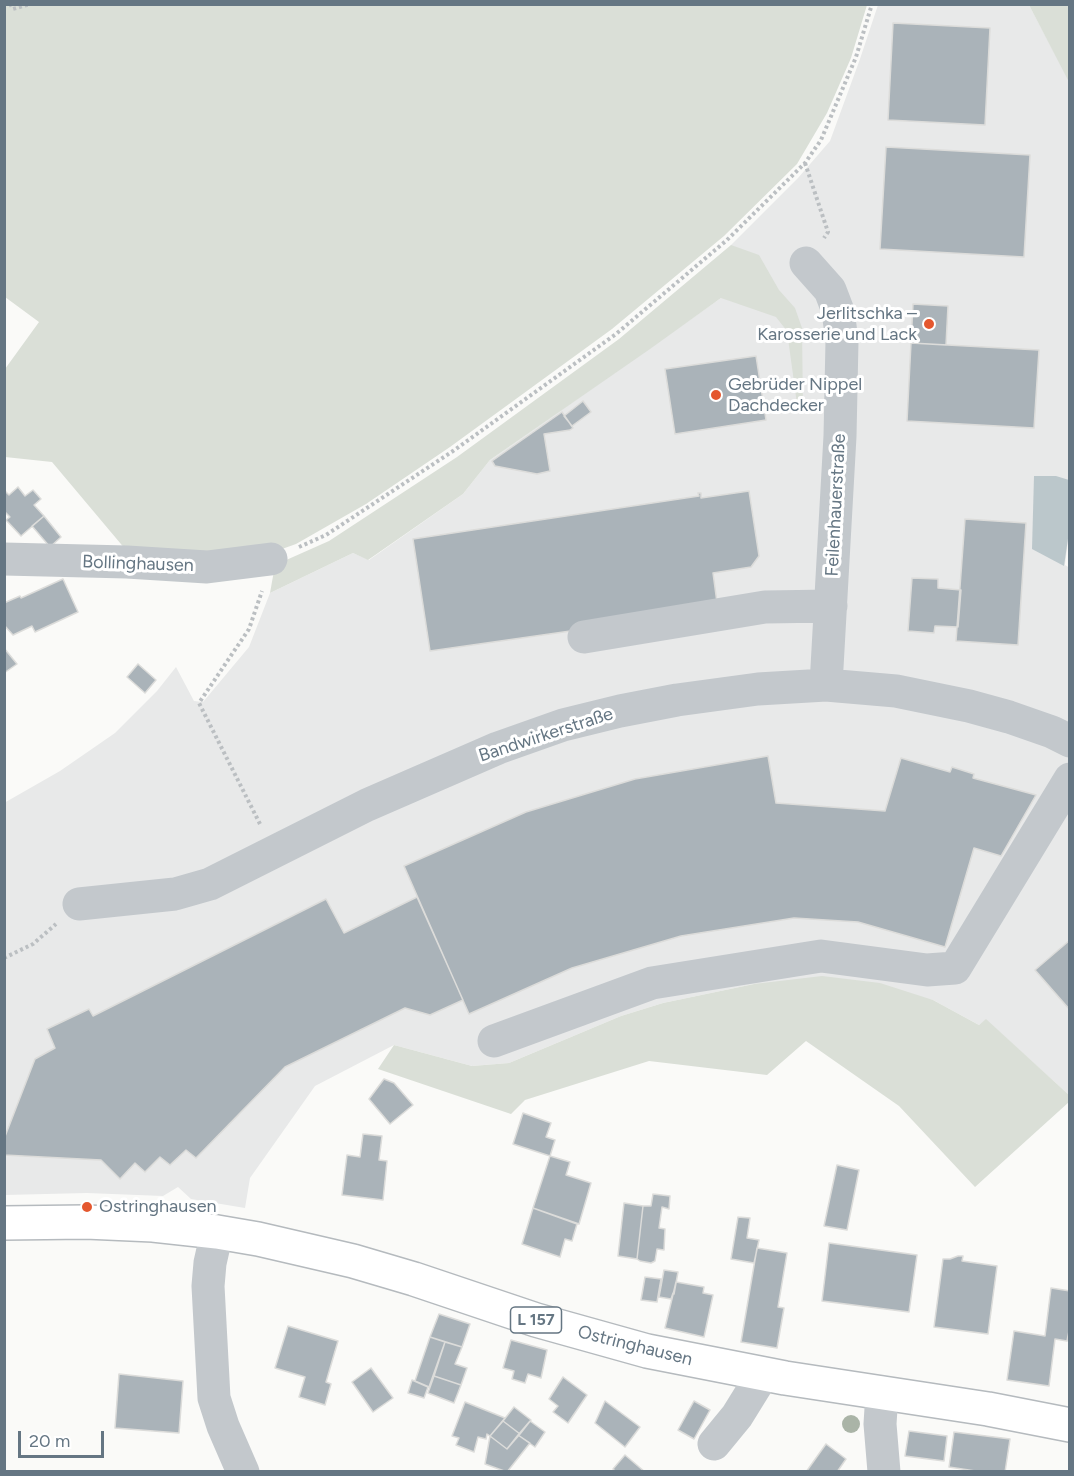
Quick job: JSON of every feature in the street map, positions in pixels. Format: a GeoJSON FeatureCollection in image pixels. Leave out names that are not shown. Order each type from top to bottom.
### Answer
{"type":"FeatureCollection","features":[{"type":"Feature","properties":{"kind":"main road","name":"Ostringhausen"},"geometry":{"type":"LineString","coordinates":[[4,1223],[96,1222],[153,1225],[217,1232],[303,1248],[353,1261],[597,1338],[647,1351],[763,1374],[988,1409],[1070,1425]]}},
{"type":"Feature","properties":{"kind":"street","name":"Feilenhauerstraße"},"geometry":{"type":"LineString","coordinates":[[806,263],[830,290],[838,311],[842,341],[840,436],[826,685]]}},
{"type":"Feature","properties":{"kind":"street","name":"Bollinghausen"},"geometry":{"type":"LineString","coordinates":[[4,559],[127,562],[207,567],[271,559]]}},
{"type":"Feature","properties":{"kind":"street"},"geometry":{"type":"LineString","coordinates":[[584,637],[765,607],[831,606]]}},
{"type":"Feature","properties":{"kind":"street","name":"Bandwirkerstraße"},"geometry":{"type":"LineString","coordinates":[[79,904],[175,894],[210,884],[367,805],[498,747],[563,725],[677,700],[758,689],[826,685],[896,691],[969,706],[1052,732],[1070,741]]}},
{"type":"Feature","properties":{"kind":"street"},"geometry":{"type":"LineString","coordinates":[[494,1041],[652,983],[776,963],[821,956],[927,970],[955,968],[1070,779]]}},
{"type":"Feature","properties":{"kind":"street"},"geometry":{"type":"LineString","coordinates":[[217,1232],[210,1263],[208,1286],[214,1398],[223,1426],[243,1472]]}},
{"type":"Feature","properties":{"kind":"street"},"geometry":{"type":"LineString","coordinates":[[714,1444],[737,1416],[763,1374]]}},
{"type":"Feature","properties":{"kind":"street"},"geometry":{"type":"LineString","coordinates":[[882,1393],[880,1424],[884,1472]]}},
{"type":"Feature","properties":{"kind":"path"},"geometry":{"type":"LineString","coordinates":[[10,4],[13,9],[30,4]]}},
{"type":"Feature","properties":{"kind":"path"},"geometry":{"type":"LineString","coordinates":[[274,852],[199,703],[249,629],[270,569],[271,559],[326,535],[453,451],[616,334],[727,240],[805,163],[821,140],[856,57],[872,4]]}},
{"type":"Feature","properties":{"kind":"path"},"geometry":{"type":"LineString","coordinates":[[805,163],[828,232],[806,263]]}},
{"type":"Feature","properties":{"kind":"path"},"geometry":{"type":"LineString","coordinates":[[4,958],[33,944],[79,904]]}},
{"type":"Feature","properties":{"kind":"shaded area"},"geometry":{"type":"Polygon","coordinates":[[[5,5],[867,5],[851,58],[827,113],[797,164],[724,236],[612,329],[450,447],[366,504],[296,544],[268,554],[131,556],[52,462],[5,457],[5,369],[39,322],[5,297],[5,5]]]}},
{"type":"Feature","properties":{"kind":"shaded area"},"geometry":{"type":"Polygon","coordinates":[[[878,5],[1029,5],[1070,82],[1070,525],[1065,565],[1070,568],[1069,1095],[986,1020],[979,1025],[933,1000],[754,984],[663,1003],[621,1016],[509,1063],[472,1066],[394,1045],[315,1086],[250,1178],[245,1208],[191,1199],[178,1187],[163,1196],[87,1193],[5,1195],[4,803],[60,771],[115,733],[157,691],[176,667],[194,701],[203,702],[249,647],[270,593],[353,553],[369,560],[463,494],[490,460],[721,298],[731,245],[798,178],[830,141],[878,5]]]}},
{"type":"Feature","properties":{"kind":"shaded area"},"geometry":{"type":"Polygon","coordinates":[[[1029,5],[1069,5],[1069,82],[1029,5]]]}},
{"type":"Feature","properties":{"kind":"shaded area"},"geometry":{"type":"Polygon","coordinates":[[[731,245],[759,255],[779,290],[795,308],[802,328],[803,409],[797,404],[787,331],[776,317],[721,298],[490,460],[463,494],[368,560],[353,553],[270,593],[275,565],[329,541],[457,457],[619,339],[731,245]]]}},
{"type":"Feature","properties":{"kind":"shaded area"},"geometry":{"type":"Polygon","coordinates":[[[1034,476],[1056,476],[1069,480],[1070,525],[1064,566],[1032,549],[1034,476]]]}},
{"type":"Feature","properties":{"kind":"shaded area"},"geometry":{"type":"Polygon","coordinates":[[[822,976],[880,983],[933,1000],[979,1025],[986,1019],[1069,1095],[1069,1102],[975,1187],[899,1106],[806,1041],[767,1075],[649,1061],[525,1100],[511,1114],[378,1069],[394,1045],[472,1066],[509,1063],[621,1016],[663,1003],[754,984],[822,976]]]}},
{"type":"Feature","properties":{"kind":"building"},"geometry":{"type":"Polygon","coordinates":[[[893,23],[990,28],[985,125],[888,120],[893,23]]]}},
{"type":"Feature","properties":{"kind":"building"},"geometry":{"type":"Polygon","coordinates":[[[886,147],[1030,155],[1024,257],[880,249],[886,147]]]}},
{"type":"Feature","properties":{"kind":"building","name":"Jerlitschka – Karosserie und Lack"},"geometry":{"type":"Polygon","coordinates":[[[913,304],[948,306],[946,345],[911,343],[913,304]]]}},
{"type":"Feature","properties":{"kind":"building"},"geometry":{"type":"Polygon","coordinates":[[[911,343],[1039,350],[1034,428],[907,421],[911,343]]]}},
{"type":"Feature","properties":{"kind":"building","name":"Gebrüder Nippel Dachdecker"},"geometry":{"type":"Polygon","coordinates":[[[756,356],[766,420],[675,434],[665,369],[756,356]]]}},
{"type":"Feature","properties":{"kind":"building"},"geometry":{"type":"Polygon","coordinates":[[[583,401],[591,412],[572,426],[564,416],[583,401]]]}},
{"type":"Feature","properties":{"kind":"building"},"geometry":{"type":"Polygon","coordinates":[[[562,412],[573,428],[544,434],[550,471],[537,474],[495,466],[492,461],[562,412]]]}},
{"type":"Feature","properties":{"kind":"building"},"geometry":{"type":"Polygon","coordinates":[[[18,487],[25,496],[33,490],[41,499],[34,505],[44,516],[21,536],[6,520],[10,517],[4,511],[4,490],[9,495],[18,487]]]}},
{"type":"Feature","properties":{"kind":"building"},"geometry":{"type":"Polygon","coordinates":[[[749,491],[759,556],[751,567],[713,573],[718,610],[430,651],[413,539],[699,496],[698,493],[701,493],[701,498],[749,491]]]}},
{"type":"Feature","properties":{"kind":"building"},"geometry":{"type":"Polygon","coordinates":[[[44,516],[61,537],[50,547],[32,526],[44,516]]]}},
{"type":"Feature","properties":{"kind":"building"},"geometry":{"type":"Polygon","coordinates":[[[965,519],[1026,523],[1018,645],[956,641],[965,519]]]}},
{"type":"Feature","properties":{"kind":"building"},"geometry":{"type":"Polygon","coordinates":[[[912,578],[938,579],[938,588],[961,590],[958,627],[935,626],[934,633],[908,631],[912,578]]]}},
{"type":"Feature","properties":{"kind":"building"},"geometry":{"type":"Polygon","coordinates":[[[63,579],[78,612],[35,632],[32,626],[13,635],[4,625],[4,603],[63,579]]]}},
{"type":"Feature","properties":{"kind":"building"},"geometry":{"type":"Polygon","coordinates":[[[4,648],[17,664],[4,673],[4,648]]]}},
{"type":"Feature","properties":{"kind":"building"},"geometry":{"type":"Polygon","coordinates":[[[138,664],[156,680],[145,693],[127,677],[138,664]]]}},
{"type":"Feature","properties":{"kind":"building"},"geometry":{"type":"Polygon","coordinates":[[[768,756],[776,803],[885,811],[901,758],[950,772],[952,767],[974,774],[973,778],[1036,795],[1001,856],[974,848],[945,947],[858,922],[794,918],[681,936],[572,968],[469,1014],[404,866],[526,812],[635,779],[768,756]]]}},
{"type":"Feature","properties":{"kind":"building"},"geometry":{"type":"Polygon","coordinates":[[[417,897],[463,1000],[430,1015],[405,1008],[285,1067],[196,1158],[186,1150],[170,1165],[160,1157],[145,1172],[135,1163],[120,1179],[101,1160],[4,1155],[4,1139],[35,1059],[55,1048],[47,1029],[89,1009],[93,1016],[326,899],[344,933],[417,897]]]}},
{"type":"Feature","properties":{"kind":"building"},"geometry":{"type":"Polygon","coordinates":[[[1070,940],[1070,1010],[1035,970],[1070,940]]]}},
{"type":"Feature","properties":{"kind":"building"},"geometry":{"type":"Polygon","coordinates":[[[384,1079],[394,1083],[413,1105],[390,1124],[369,1099],[384,1079]]]}},
{"type":"Feature","properties":{"kind":"building"},"geometry":{"type":"Polygon","coordinates":[[[523,1113],[551,1123],[546,1137],[555,1140],[550,1156],[513,1144],[523,1113]]]}},
{"type":"Feature","properties":{"kind":"building"},"geometry":{"type":"Polygon","coordinates":[[[363,1134],[382,1136],[379,1160],[387,1161],[383,1200],[342,1195],[347,1155],[360,1157],[363,1134]]]}},
{"type":"Feature","properties":{"kind":"building"},"geometry":{"type":"Polygon","coordinates":[[[550,1156],[570,1162],[566,1175],[591,1183],[579,1224],[533,1208],[550,1156]]]}},
{"type":"Feature","properties":{"kind":"building"},"geometry":{"type":"Polygon","coordinates":[[[837,1165],[859,1170],[847,1230],[824,1226],[837,1165]]]}},
{"type":"Feature","properties":{"kind":"building"},"geometry":{"type":"Polygon","coordinates":[[[653,1194],[670,1196],[669,1209],[662,1207],[659,1228],[665,1229],[664,1250],[657,1249],[655,1261],[651,1263],[637,1259],[643,1206],[651,1206],[653,1194]]]}},
{"type":"Feature","properties":{"kind":"building"},"geometry":{"type":"Polygon","coordinates":[[[624,1203],[643,1206],[637,1259],[618,1256],[624,1203]]]}},
{"type":"Feature","properties":{"kind":"building"},"geometry":{"type":"Polygon","coordinates":[[[533,1208],[577,1224],[572,1241],[565,1239],[560,1257],[522,1244],[533,1208]]]}},
{"type":"Feature","properties":{"kind":"building"},"geometry":{"type":"Polygon","coordinates":[[[738,1217],[750,1218],[747,1238],[759,1240],[754,1263],[731,1259],[738,1217]]]}},
{"type":"Feature","properties":{"kind":"building"},"geometry":{"type":"Polygon","coordinates":[[[829,1243],[917,1255],[909,1312],[822,1301],[829,1243]]]}},
{"type":"Feature","properties":{"kind":"building"},"geometry":{"type":"Polygon","coordinates":[[[757,1248],[787,1253],[778,1307],[784,1308],[777,1348],[741,1342],[757,1248]]]}},
{"type":"Feature","properties":{"kind":"building"},"geometry":{"type":"Polygon","coordinates":[[[963,1256],[962,1261],[997,1266],[988,1334],[934,1327],[943,1259],[963,1256]]]}},
{"type":"Feature","properties":{"kind":"building"},"geometry":{"type":"Polygon","coordinates":[[[664,1270],[678,1272],[671,1299],[659,1297],[664,1270]]]}},
{"type":"Feature","properties":{"kind":"building"},"geometry":{"type":"Polygon","coordinates":[[[645,1277],[661,1279],[657,1302],[641,1300],[645,1277]]]}},
{"type":"Feature","properties":{"kind":"building"},"geometry":{"type":"Polygon","coordinates":[[[676,1282],[704,1287],[703,1293],[713,1295],[704,1337],[665,1328],[676,1282]]]}},
{"type":"Feature","properties":{"kind":"building"},"geometry":{"type":"Polygon","coordinates":[[[1051,1288],[1070,1291],[1070,1326],[1067,1341],[1055,1339],[1049,1386],[1007,1380],[1014,1331],[1045,1336],[1051,1288]]]}},
{"type":"Feature","properties":{"kind":"building"},"geometry":{"type":"Polygon","coordinates":[[[439,1314],[470,1324],[462,1347],[430,1337],[439,1314]]]}},
{"type":"Feature","properties":{"kind":"building"},"geometry":{"type":"Polygon","coordinates":[[[288,1326],[338,1341],[326,1382],[331,1384],[325,1405],[299,1397],[305,1377],[275,1368],[288,1326]]]}},
{"type":"Feature","properties":{"kind":"building"},"geometry":{"type":"Polygon","coordinates":[[[430,1337],[445,1342],[429,1387],[415,1381],[430,1337]]]}},
{"type":"Feature","properties":{"kind":"building"},"geometry":{"type":"Polygon","coordinates":[[[511,1340],[547,1350],[541,1378],[528,1374],[525,1383],[512,1379],[514,1371],[503,1368],[511,1340]]]}},
{"type":"Feature","properties":{"kind":"building"},"geometry":{"type":"Polygon","coordinates":[[[445,1342],[462,1347],[455,1364],[467,1368],[461,1385],[434,1376],[445,1342]]]}},
{"type":"Feature","properties":{"kind":"building"},"geometry":{"type":"Polygon","coordinates":[[[371,1368],[393,1398],[373,1412],[352,1382],[371,1368]]]}},
{"type":"Feature","properties":{"kind":"building"},"geometry":{"type":"Polygon","coordinates":[[[119,1374],[183,1381],[179,1433],[115,1428],[119,1374]]]}},
{"type":"Feature","properties":{"kind":"building"},"geometry":{"type":"Polygon","coordinates":[[[434,1376],[461,1385],[454,1403],[428,1393],[434,1376]]]}},
{"type":"Feature","properties":{"kind":"building"},"geometry":{"type":"Polygon","coordinates":[[[563,1377],[587,1395],[568,1423],[553,1412],[558,1406],[549,1399],[563,1377]]]}},
{"type":"Feature","properties":{"kind":"building"},"geometry":{"type":"Polygon","coordinates":[[[412,1380],[428,1387],[424,1398],[408,1393],[412,1380]]]}},
{"type":"Feature","properties":{"kind":"building"},"geometry":{"type":"Polygon","coordinates":[[[605,1401],[640,1427],[625,1447],[595,1423],[605,1401]]]}},
{"type":"Feature","properties":{"kind":"building"},"geometry":{"type":"Polygon","coordinates":[[[694,1401],[710,1410],[694,1439],[678,1430],[694,1401]]]}},
{"type":"Feature","properties":{"kind":"building"},"geometry":{"type":"Polygon","coordinates":[[[465,1402],[505,1418],[490,1436],[487,1434],[486,1439],[478,1437],[474,1452],[456,1445],[459,1438],[452,1436],[465,1402]]]}},
{"type":"Feature","properties":{"kind":"building"},"geometry":{"type":"Polygon","coordinates":[[[514,1407],[531,1420],[520,1434],[503,1421],[514,1407]]]}},
{"type":"Feature","properties":{"kind":"building"},"geometry":{"type":"Polygon","coordinates":[[[503,1421],[520,1434],[507,1449],[490,1436],[503,1421]]]}},
{"type":"Feature","properties":{"kind":"building"},"geometry":{"type":"Polygon","coordinates":[[[530,1421],[545,1432],[535,1447],[518,1435],[530,1421]]]}},
{"type":"Feature","properties":{"kind":"building"},"geometry":{"type":"Polygon","coordinates":[[[909,1431],[947,1436],[944,1461],[905,1456],[909,1431]]]}},
{"type":"Feature","properties":{"kind":"building"},"geometry":{"type":"Polygon","coordinates":[[[954,1432],[1010,1439],[1005,1472],[982,1472],[949,1467],[954,1432]]]}},
{"type":"Feature","properties":{"kind":"building"},"geometry":{"type":"Polygon","coordinates":[[[518,1435],[530,1443],[507,1472],[485,1464],[490,1436],[507,1449],[518,1435]]]}},
{"type":"Feature","properties":{"kind":"building"},"geometry":{"type":"Polygon","coordinates":[[[826,1444],[846,1459],[837,1472],[806,1472],[826,1444]]]}},
{"type":"Feature","properties":{"kind":"building"},"geometry":{"type":"Polygon","coordinates":[[[625,1455],[645,1472],[616,1472],[613,1469],[625,1455]]]}},
{"type":"Feature","properties":{"kind":"place","name":"Jerlitschka – Karosserie und Lack"},"geometry":{"type":"Point","coordinates":[929,324]}},
{"type":"Feature","properties":{"kind":"place","name":"Gebrüder Nippel Dachdecker"},"geometry":{"type":"Point","coordinates":[716,395]}},
{"type":"Feature","properties":{"kind":"place","name":"Ostringhausen"},"geometry":{"type":"Point","coordinates":[87,1207]}}]}
